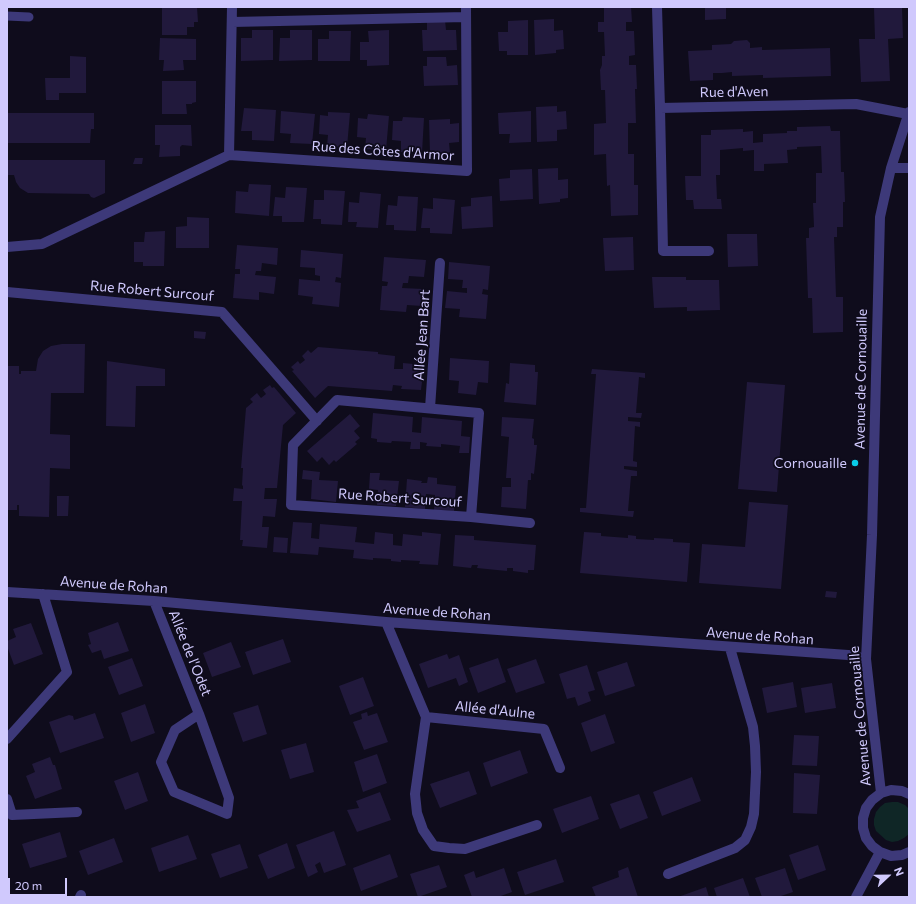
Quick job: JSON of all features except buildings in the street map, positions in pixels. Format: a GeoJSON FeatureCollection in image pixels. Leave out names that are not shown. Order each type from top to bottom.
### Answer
{"type":"FeatureCollection","features":[{"type":"Feature","properties":{"kind":"street"},"geometry":{"type":"LineString","coordinates":[[229,155],[232,7]]}},
{"type":"Feature","properties":{"kind":"street"},"geometry":{"type":"LineString","coordinates":[[657,7],[663,252],[709,251]]}},
{"type":"Feature","properties":{"kind":"street"},"geometry":{"type":"LineString","coordinates":[[232,22],[466,12]]}},
{"type":"Feature","properties":{"kind":"street","name":"Rue des Côtes d'Armor"},"geometry":{"type":"LineString","coordinates":[[7,247],[42,244],[229,155],[467,171],[466,12]]}},
{"type":"Feature","properties":{"kind":"street","name":"Rue d'Aven"},"geometry":{"type":"LineString","coordinates":[[660,108],[856,104],[909,113]]}},
{"type":"Feature","properties":{"kind":"street","name":"Avenue de Cornouaille"},"geometry":{"type":"LineString","coordinates":[[881,793],[866,659],[872,535],[880,217],[891,168],[909,113]]}},
{"type":"Feature","properties":{"kind":"street"},"geometry":{"type":"LineString","coordinates":[[891,168],[909,168]]}},
{"type":"Feature","properties":{"kind":"street","name":"Allée Jean Bart"},"geometry":{"type":"LineString","coordinates":[[430,408],[440,263]]}},
{"type":"Feature","properties":{"kind":"street","name":"Rue Robert Surcouf"},"geometry":{"type":"LineString","coordinates":[[7,292],[222,312],[317,421]]}},
{"type":"Feature","properties":{"kind":"street","name":"Rue Robert Surcouf"},"geometry":{"type":"LineString","coordinates":[[337,400],[430,408],[479,413],[471,517],[291,505],[293,445],[337,400]]}},
{"type":"Feature","properties":{"kind":"street"},"geometry":{"type":"LineString","coordinates":[[471,517],[530,523]]}},
{"type":"Feature","properties":{"kind":"street","name":"Avenue de Rohan"},"geometry":{"type":"LineString","coordinates":[[7,592],[154,602],[386,622],[730,648],[848,655],[866,659]]}},
{"type":"Feature","properties":{"kind":"street"},"geometry":{"type":"LineString","coordinates":[[7,739],[67,672],[43,594]]}},
{"type":"Feature","properties":{"kind":"street","name":"Allée de l'Odet"},"geometry":{"type":"LineString","coordinates":[[154,602],[199,714],[229,798],[227,814],[174,792],[161,762],[175,730],[199,714]]}},
{"type":"Feature","properties":{"kind":"street"},"geometry":{"type":"LineString","coordinates":[[386,622],[426,717],[414,794],[417,812],[423,830],[434,846],[465,849],[537,825]]}},
{"type":"Feature","properties":{"kind":"street"},"geometry":{"type":"LineString","coordinates":[[668,874],[735,848],[745,840],[751,827],[754,814],[756,772],[753,727],[730,648]]}},
{"type":"Feature","properties":{"kind":"street","name":"Allée d'Aulne"},"geometry":{"type":"LineString","coordinates":[[426,717],[544,729],[560,768]]}},
{"type":"Feature","properties":{"kind":"street"},"geometry":{"type":"LineString","coordinates":[[908,853],[891,856],[880,852],[872,846],[866,838],[863,828],[863,818],[866,808],[872,800],[881,793],[891,790],[902,791],[909,794]]}},
{"type":"Feature","properties":{"kind":"street"},"geometry":{"type":"LineString","coordinates":[[7,799],[12,815],[77,812]]}},
{"type":"Feature","properties":{"kind":"street"},"geometry":{"type":"LineString","coordinates":[[856,897],[880,852]]}},
{"type":"Feature","properties":{"kind":"lane"},"geometry":{"type":"LineString","coordinates":[[7,16],[29,16]]}},
{"type":"Feature","properties":{"kind":"green space"},"geometry":{"type":"Polygon","coordinates":[[[898,802],[905,805],[909,809],[909,834],[898,841],[892,842],[886,840],[876,831],[874,819],[876,812],[880,807],[885,803],[898,802]]]}},
{"type":"Feature","properties":{"kind":"place","name":"Cornouaille"},"geometry":{"type":"Point","coordinates":[855,463]}}]}
